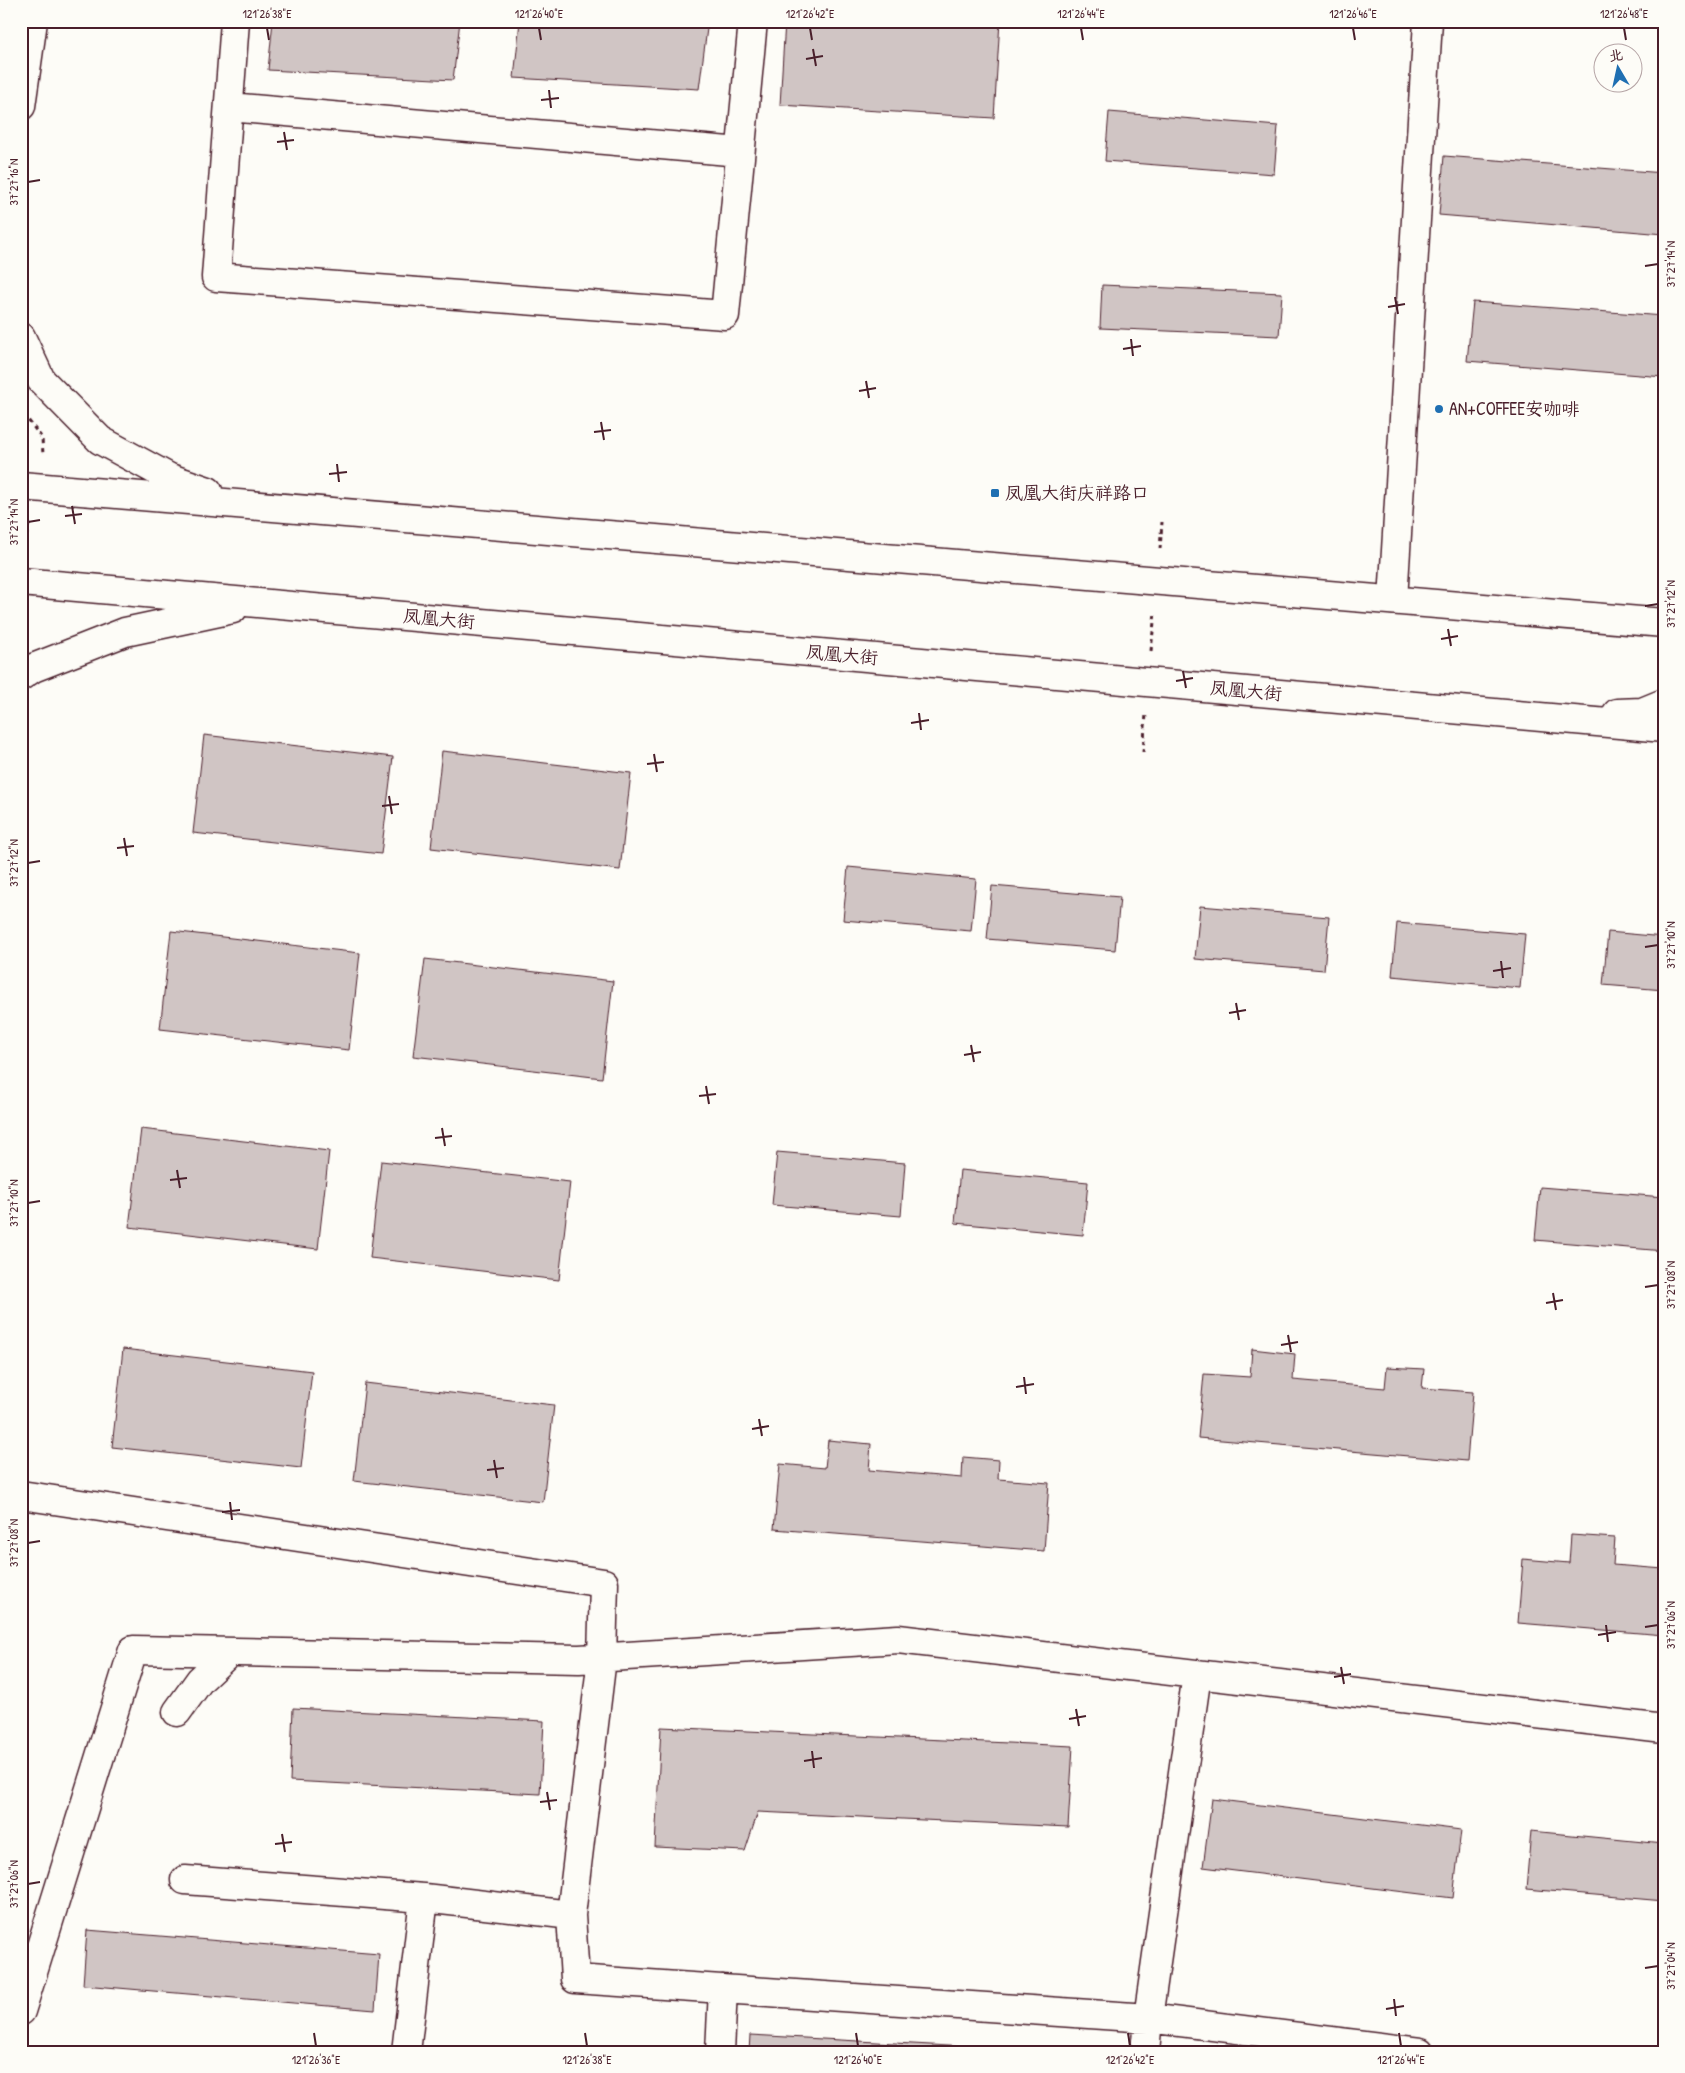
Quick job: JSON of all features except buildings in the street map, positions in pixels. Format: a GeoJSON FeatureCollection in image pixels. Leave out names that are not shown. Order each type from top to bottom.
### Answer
{"type":"FeatureCollection","features":[{"type":"Feature","properties":{"kind":"street"},"geometry":{"type":"LineString","coordinates":[[21,106],[33,21]]}},
{"type":"Feature","properties":{"kind":"street"},"geometry":{"type":"LineString","coordinates":[[235,21],[216,277],[725,315],[753,21]]}},
{"type":"Feature","properties":{"kind":"street"},"geometry":{"type":"LineString","coordinates":[[1393,600],[1428,21]]}},
{"type":"Feature","properties":{"kind":"street"},"geometry":{"type":"LineString","coordinates":[[229,107],[740,152]]}},
{"type":"Feature","properties":{"kind":"street"},"geometry":{"type":"LineString","coordinates":[[21,337],[41,380],[100,440],[170,478],[247,504]]}},
{"type":"Feature","properties":{"kind":"street"},"geometry":{"type":"LineString","coordinates":[[21,486],[1664,623]]}},
{"type":"Feature","properties":{"kind":"street","name":"凤凰大街"},"geometry":{"type":"LineString","coordinates":[[21,582],[1664,728]]}},
{"type":"Feature","properties":{"kind":"street"},"geometry":{"type":"LineString","coordinates":[[21,676],[33,668],[125,632],[261,603]]}},
{"type":"Feature","properties":{"kind":"street"},"geometry":{"type":"LineString","coordinates":[[1557,614],[1664,638]]}},
{"type":"Feature","properties":{"kind":"street"},"geometry":{"type":"LineString","coordinates":[[1523,715],[1642,712],[1664,703]]}},
{"type":"Feature","properties":{"kind":"street"},"geometry":{"type":"LineString","coordinates":[[21,1495],[604,1582],[602,1658],[571,1915],[575,1979],[1148,2018],[1420,2052]]}},
{"type":"Feature","properties":{"kind":"street"},"geometry":{"type":"LineString","coordinates":[[21,2011],[133,1650],[579,1659],[898,1640],[1664,1729]]}},
{"type":"Feature","properties":{"kind":"street"},"geometry":{"type":"LineString","coordinates":[[177,1712],[200,1680],[230,1652]]}},
{"type":"Feature","properties":{"kind":"street"},"geometry":{"type":"LineString","coordinates":[[1145,2052],[1148,2018],[1197,1674]]}},
{"type":"Feature","properties":{"kind":"street"},"geometry":{"type":"LineString","coordinates":[[185,1880],[424,1898],[571,1915]]}},
{"type":"Feature","properties":{"kind":"street"},"geometry":{"type":"LineString","coordinates":[[406,2052],[424,1898]]}},
{"type":"Feature","properties":{"kind":"street"},"geometry":{"type":"LineString","coordinates":[[720,2052],[723,1989]]}},
{"type":"Feature","properties":{"kind":"path"},"geometry":{"type":"LineString","coordinates":[[21,419],[28,420]]}},
{"type":"Feature","properties":{"kind":"path"},"geometry":{"type":"LineString","coordinates":[[1160,551],[1162,522]]}},
{"type":"Feature","properties":{"kind":"path"},"geometry":{"type":"LineString","coordinates":[[1151,656],[1155,608]]}},
{"type":"Feature","properties":{"kind":"path"},"geometry":{"type":"LineString","coordinates":[[1143,752],[1146,713]]}},
{"type":"Feature","properties":{"kind":"place","name":"AN+COFFEE安咖啡"},"geometry":{"type":"Point","coordinates":[1439,409]}},
{"type":"Feature","properties":{"kind":"place","name":"凤凰大街庆祥路口"},"geometry":{"type":"Point","coordinates":[995,493]}}]}
